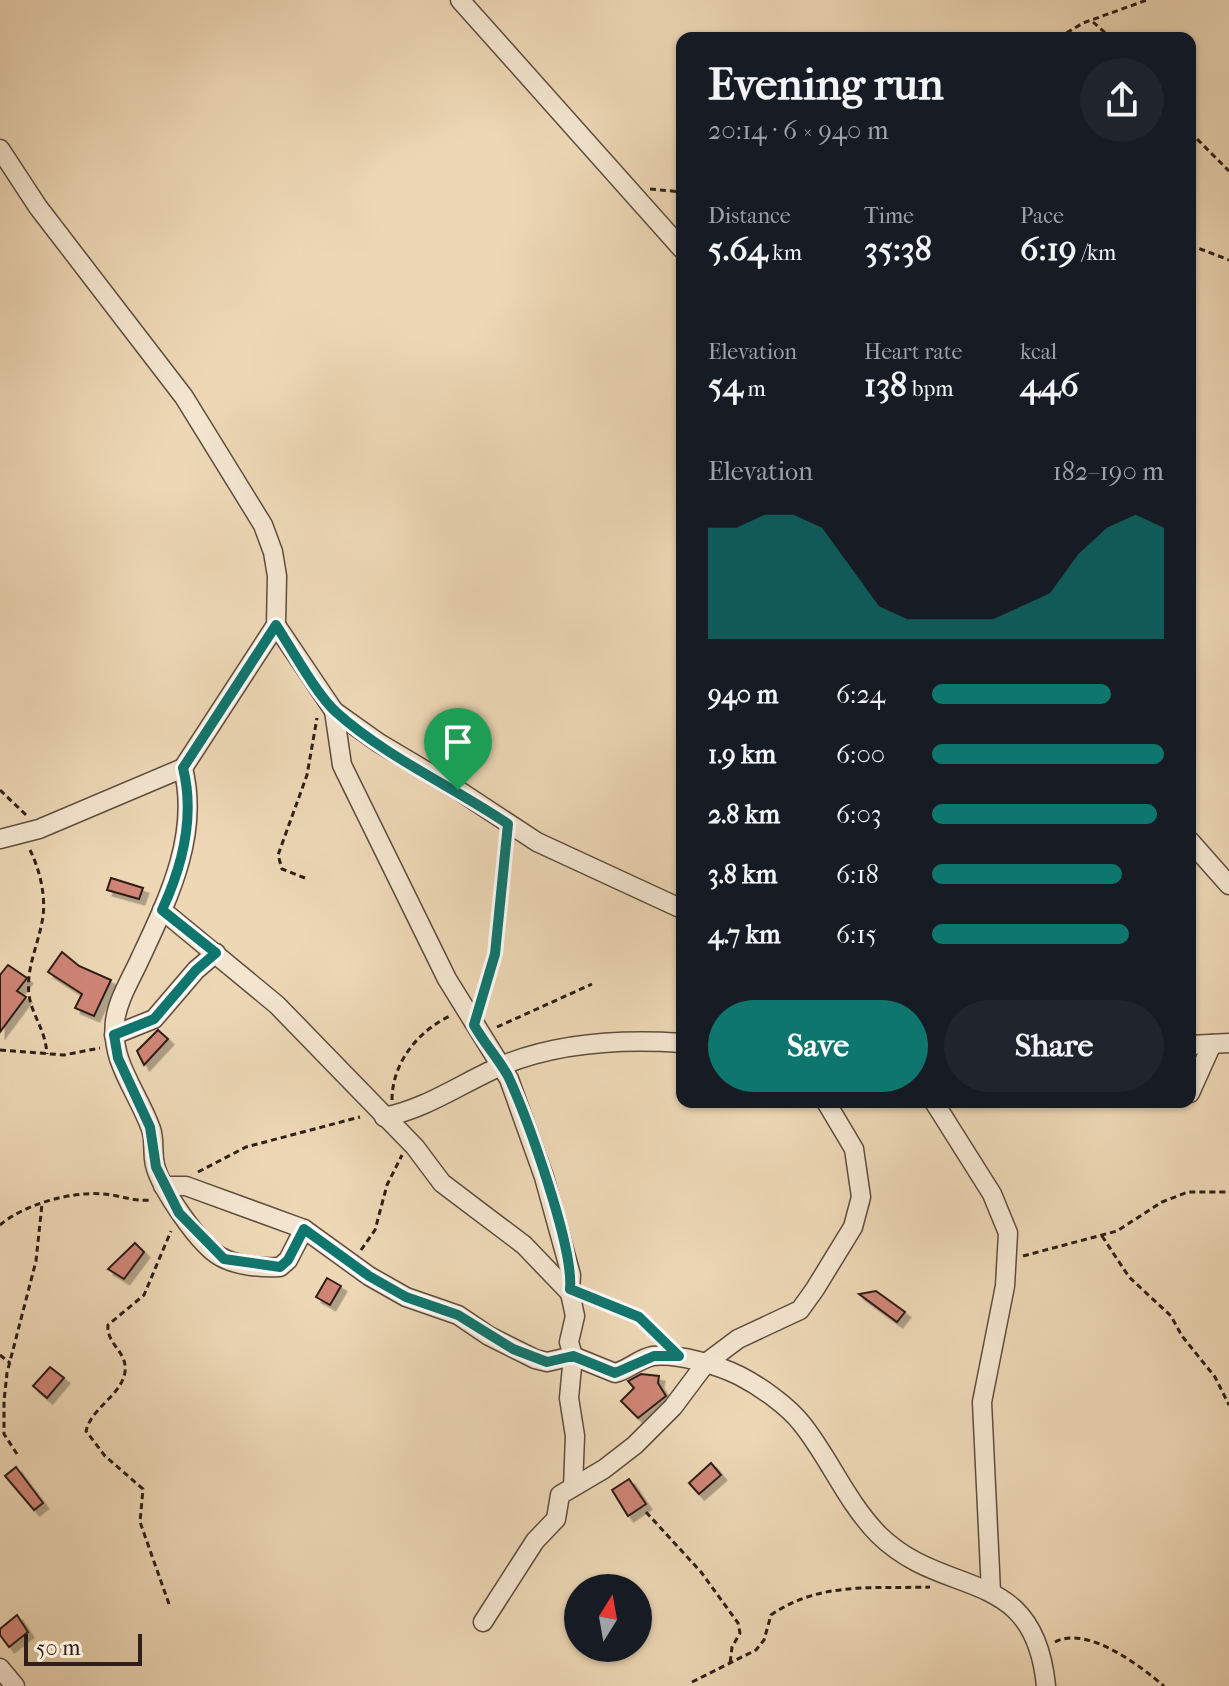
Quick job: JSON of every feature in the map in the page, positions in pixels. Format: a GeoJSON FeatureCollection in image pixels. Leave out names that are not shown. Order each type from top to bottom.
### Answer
{"type":"FeatureCollection","features":[{"type":"Feature","properties":{"kind":"street"},"geometry":{"type":"LineString","coordinates":[[460,0],[676,242]]}},
{"type":"Feature","properties":{"kind":"street"},"geometry":{"type":"LineString","coordinates":[[0,149],[38,207],[184,397],[220,460],[263,525],[273,552],[277,576],[276,625],[326,713],[342,765],[404,894],[473,1023],[502,1066],[544,1177],[566,1247],[571,1275],[570,1291],[575,1316],[569,1342],[573,1356],[569,1398],[575,1436],[573,1487]]}},
{"type":"Feature","properties":{"kind":"street"},"geometry":{"type":"LineString","coordinates":[[0,839],[30,830],[183,768],[276,625]]}},
{"type":"Feature","properties":{"kind":"street"},"geometry":{"type":"LineString","coordinates":[[326,713],[458,790],[537,842],[676,906]]}},
{"type":"Feature","properties":{"kind":"street"},"geometry":{"type":"LineString","coordinates":[[183,768],[189,790],[187,825],[174,884],[121,998],[115,1040],[150,1127],[154,1160],[171,1189],[179,1213],[216,1254],[255,1266],[280,1267],[288,1260],[304,1229]]}},
{"type":"Feature","properties":{"kind":"street"},"geometry":{"type":"LineString","coordinates":[[1196,848],[1229,885]]}},
{"type":"Feature","properties":{"kind":"street"},"geometry":{"type":"LineString","coordinates":[[162,910],[277,1005],[385,1115],[442,1183],[524,1245],[570,1291]]}},
{"type":"Feature","properties":{"kind":"street"},"geometry":{"type":"LineString","coordinates":[[115,1040],[154,1019],[196,970],[216,953]]}},
{"type":"Feature","properties":{"kind":"street"},"geometry":{"type":"LineString","coordinates":[[385,1115],[424,1104],[502,1066],[553,1051],[625,1042],[676,1043]]}},
{"type":"Feature","properties":{"kind":"street"},"geometry":{"type":"LineString","coordinates":[[1196,1045],[1220,1043]]}},
{"type":"Feature","properties":{"kind":"street"},"geometry":{"type":"LineString","coordinates":[[1196,1083],[1220,1043]]}},
{"type":"Feature","properties":{"kind":"street"},"geometry":{"type":"LineString","coordinates":[[483,1622],[535,1541],[556,1519],[559,1497],[635,1445],[673,1407],[706,1363],[738,1339],[800,1310],[853,1227],[861,1197],[860,1172],[848,1132],[830,1108]]}},
{"type":"Feature","properties":{"kind":"street"},"geometry":{"type":"LineString","coordinates":[[938,1108],[992,1194],[1008,1233],[1008,1261],[982,1402],[991,1592]]}},
{"type":"Feature","properties":{"kind":"street"},"geometry":{"type":"LineString","coordinates":[[171,1189],[304,1229],[406,1297],[458,1315],[489,1336],[535,1359],[547,1362],[573,1356],[615,1373],[654,1356],[679,1356],[684,1361],[706,1363],[740,1376],[793,1414],[841,1488],[896,1550],[938,1572],[991,1592],[1009,1601],[1019,1611],[1036,1639],[1043,1658],[1046,1686]]}},
{"type":"Feature","properties":{"kind":"street"},"geometry":{"type":"LineString","coordinates":[[0,1668],[15,1686]]}},
{"type":"Feature","properties":{"kind":"path"},"geometry":{"type":"LineString","coordinates":[[1063,32],[1147,0]]}},
{"type":"Feature","properties":{"kind":"path"},"geometry":{"type":"LineString","coordinates":[[1091,20],[1104,32]]}},
{"type":"Feature","properties":{"kind":"path"},"geometry":{"type":"LineString","coordinates":[[1196,138],[1229,171]]}},
{"type":"Feature","properties":{"kind":"path"},"geometry":{"type":"LineString","coordinates":[[625,185],[676,191]]}},
{"type":"Feature","properties":{"kind":"path"},"geometry":{"type":"LineString","coordinates":[[1196,247],[1229,260]]}},
{"type":"Feature","properties":{"kind":"path"},"geometry":{"type":"LineString","coordinates":[[305,878],[282,869],[278,855],[326,713]]}},
{"type":"Feature","properties":{"kind":"path"},"geometry":{"type":"LineString","coordinates":[[0,790],[30,830],[44,899],[43,921],[29,980],[29,996],[46,1033],[47,1054]]}},
{"type":"Feature","properties":{"kind":"path"},"geometry":{"type":"LineString","coordinates":[[473,1023],[496,946],[508,824]]}},
{"type":"Feature","properties":{"kind":"path"},"geometry":{"type":"LineString","coordinates":[[0,1225],[19,1212],[42,1204],[97,1193],[127,1200],[171,1189],[246,1147],[324,1124],[385,1115],[395,1076],[407,1050],[442,1020],[473,1023],[592,984]]}},
{"type":"Feature","properties":{"kind":"path"},"geometry":{"type":"LineString","coordinates":[[0,1050],[64,1055],[115,1040]]}},
{"type":"Feature","properties":{"kind":"path"},"geometry":{"type":"LineString","coordinates":[[350,1262],[375,1230],[387,1185],[409,1141]]}},
{"type":"Feature","properties":{"kind":"path"},"geometry":{"type":"LineString","coordinates":[[1008,1261],[1117,1231],[1162,1202],[1188,1192],[1229,1192]]}},
{"type":"Feature","properties":{"kind":"path"},"geometry":{"type":"LineString","coordinates":[[17,1454],[4,1434],[4,1401],[36,1261],[42,1204]]}},
{"type":"Feature","properties":{"kind":"path"},"geometry":{"type":"LineString","coordinates":[[169,1604],[140,1522],[143,1489],[105,1456],[86,1431],[92,1415],[115,1390],[125,1373],[125,1359],[110,1339],[108,1325],[137,1303],[149,1288],[179,1213]]}},
{"type":"Feature","properties":{"kind":"path"},"geometry":{"type":"LineString","coordinates":[[1102,1236],[1121,1267],[1171,1316],[1201,1364],[1215,1377],[1229,1405]]}},
{"type":"Feature","properties":{"kind":"path"},"geometry":{"type":"LineString","coordinates":[[570,1291],[639,1317],[679,1356]]}},
{"type":"Feature","properties":{"kind":"path"},"geometry":{"type":"LineString","coordinates":[[0,1355],[11,1364]]}},
{"type":"Feature","properties":{"kind":"path"},"geometry":{"type":"LineString","coordinates":[[646,1512],[701,1572],[738,1623],[740,1633],[732,1647],[730,1664]]}},
{"type":"Feature","properties":{"kind":"path"},"geometry":{"type":"LineString","coordinates":[[692,1682],[761,1645],[771,1615],[805,1596],[854,1587],[933,1587]]}},
{"type":"Feature","properties":{"kind":"path"},"geometry":{"type":"LineString","coordinates":[[1036,1639],[1051,1642],[1072,1636],[1094,1639],[1164,1686]]}},
{"type":"Feature","properties":{"kind":"building"},"geometry":{"type":"Polygon","coordinates":[[[111,878],[143,888],[139,899],[107,890],[111,878]]]}},
{"type":"Feature","properties":{"kind":"building"},"geometry":{"type":"Polygon","coordinates":[[[62,952],[79,966],[111,980],[94,1016],[75,1008],[82,994],[48,972],[62,952]]]}},
{"type":"Feature","properties":{"kind":"building"},"geometry":{"type":"Polygon","coordinates":[[[8,965],[27,978],[17,991],[26,997],[0,1032],[0,975],[8,965]]]}},
{"type":"Feature","properties":{"kind":"building"},"geometry":{"type":"Polygon","coordinates":[[[158,1030],[168,1039],[144,1065],[137,1051],[158,1030]]]}},
{"type":"Feature","properties":{"kind":"building"},"geometry":{"type":"Polygon","coordinates":[[[135,1243],[144,1252],[124,1279],[108,1269],[135,1243]]]}},
{"type":"Feature","properties":{"kind":"building"},"geometry":{"type":"Polygon","coordinates":[[[327,1278],[341,1286],[330,1305],[316,1297],[327,1278]]]}},
{"type":"Feature","properties":{"kind":"building"},"geometry":{"type":"Polygon","coordinates":[[[876,1291],[905,1312],[897,1322],[859,1294],[876,1291]]]}},
{"type":"Feature","properties":{"kind":"building"},"geometry":{"type":"Polygon","coordinates":[[[50,1367],[64,1378],[47,1398],[33,1386],[50,1367]]]}},
{"type":"Feature","properties":{"kind":"building"},"geometry":{"type":"Polygon","coordinates":[[[641,1374],[659,1376],[658,1383],[666,1396],[638,1418],[621,1401],[634,1388],[628,1381],[641,1374]]]}},
{"type":"Feature","properties":{"kind":"building"},"geometry":{"type":"Polygon","coordinates":[[[711,1463],[721,1475],[699,1494],[689,1483],[711,1463]]]}},
{"type":"Feature","properties":{"kind":"building"},"geometry":{"type":"Polygon","coordinates":[[[16,1467],[43,1503],[34,1510],[5,1476],[16,1467]]]}},
{"type":"Feature","properties":{"kind":"building"},"geometry":{"type":"Polygon","coordinates":[[[629,1479],[646,1504],[628,1516],[612,1490],[629,1479]]]}},
{"type":"Feature","properties":{"kind":"building"},"geometry":{"type":"Polygon","coordinates":[[[17,1615],[28,1632],[9,1647],[0,1635],[0,1629],[17,1615]]]}},
{"type":"Feature","properties":{"kind":"route"},"geometry":{"type":"LineString","coordinates":[[276,625],[334,711],[379,743],[458,790],[508,824],[498,938],[474,1025],[502,1066],[518,1103],[566,1247],[570,1289],[639,1317],[660,1334],[679,1356],[648,1357],[629,1369],[615,1373],[591,1366],[573,1356],[547,1362],[535,1359],[489,1336],[458,1315],[406,1297],[369,1276],[304,1229],[288,1260],[280,1267],[255,1266],[224,1259],[209,1247],[167,1196],[154,1160],[150,1127],[118,1058],[114,1035],[162,1013],[196,970],[216,953],[190,936],[162,910],[174,884],[187,825],[189,790],[183,768],[215,724],[276,625]]}}]}
